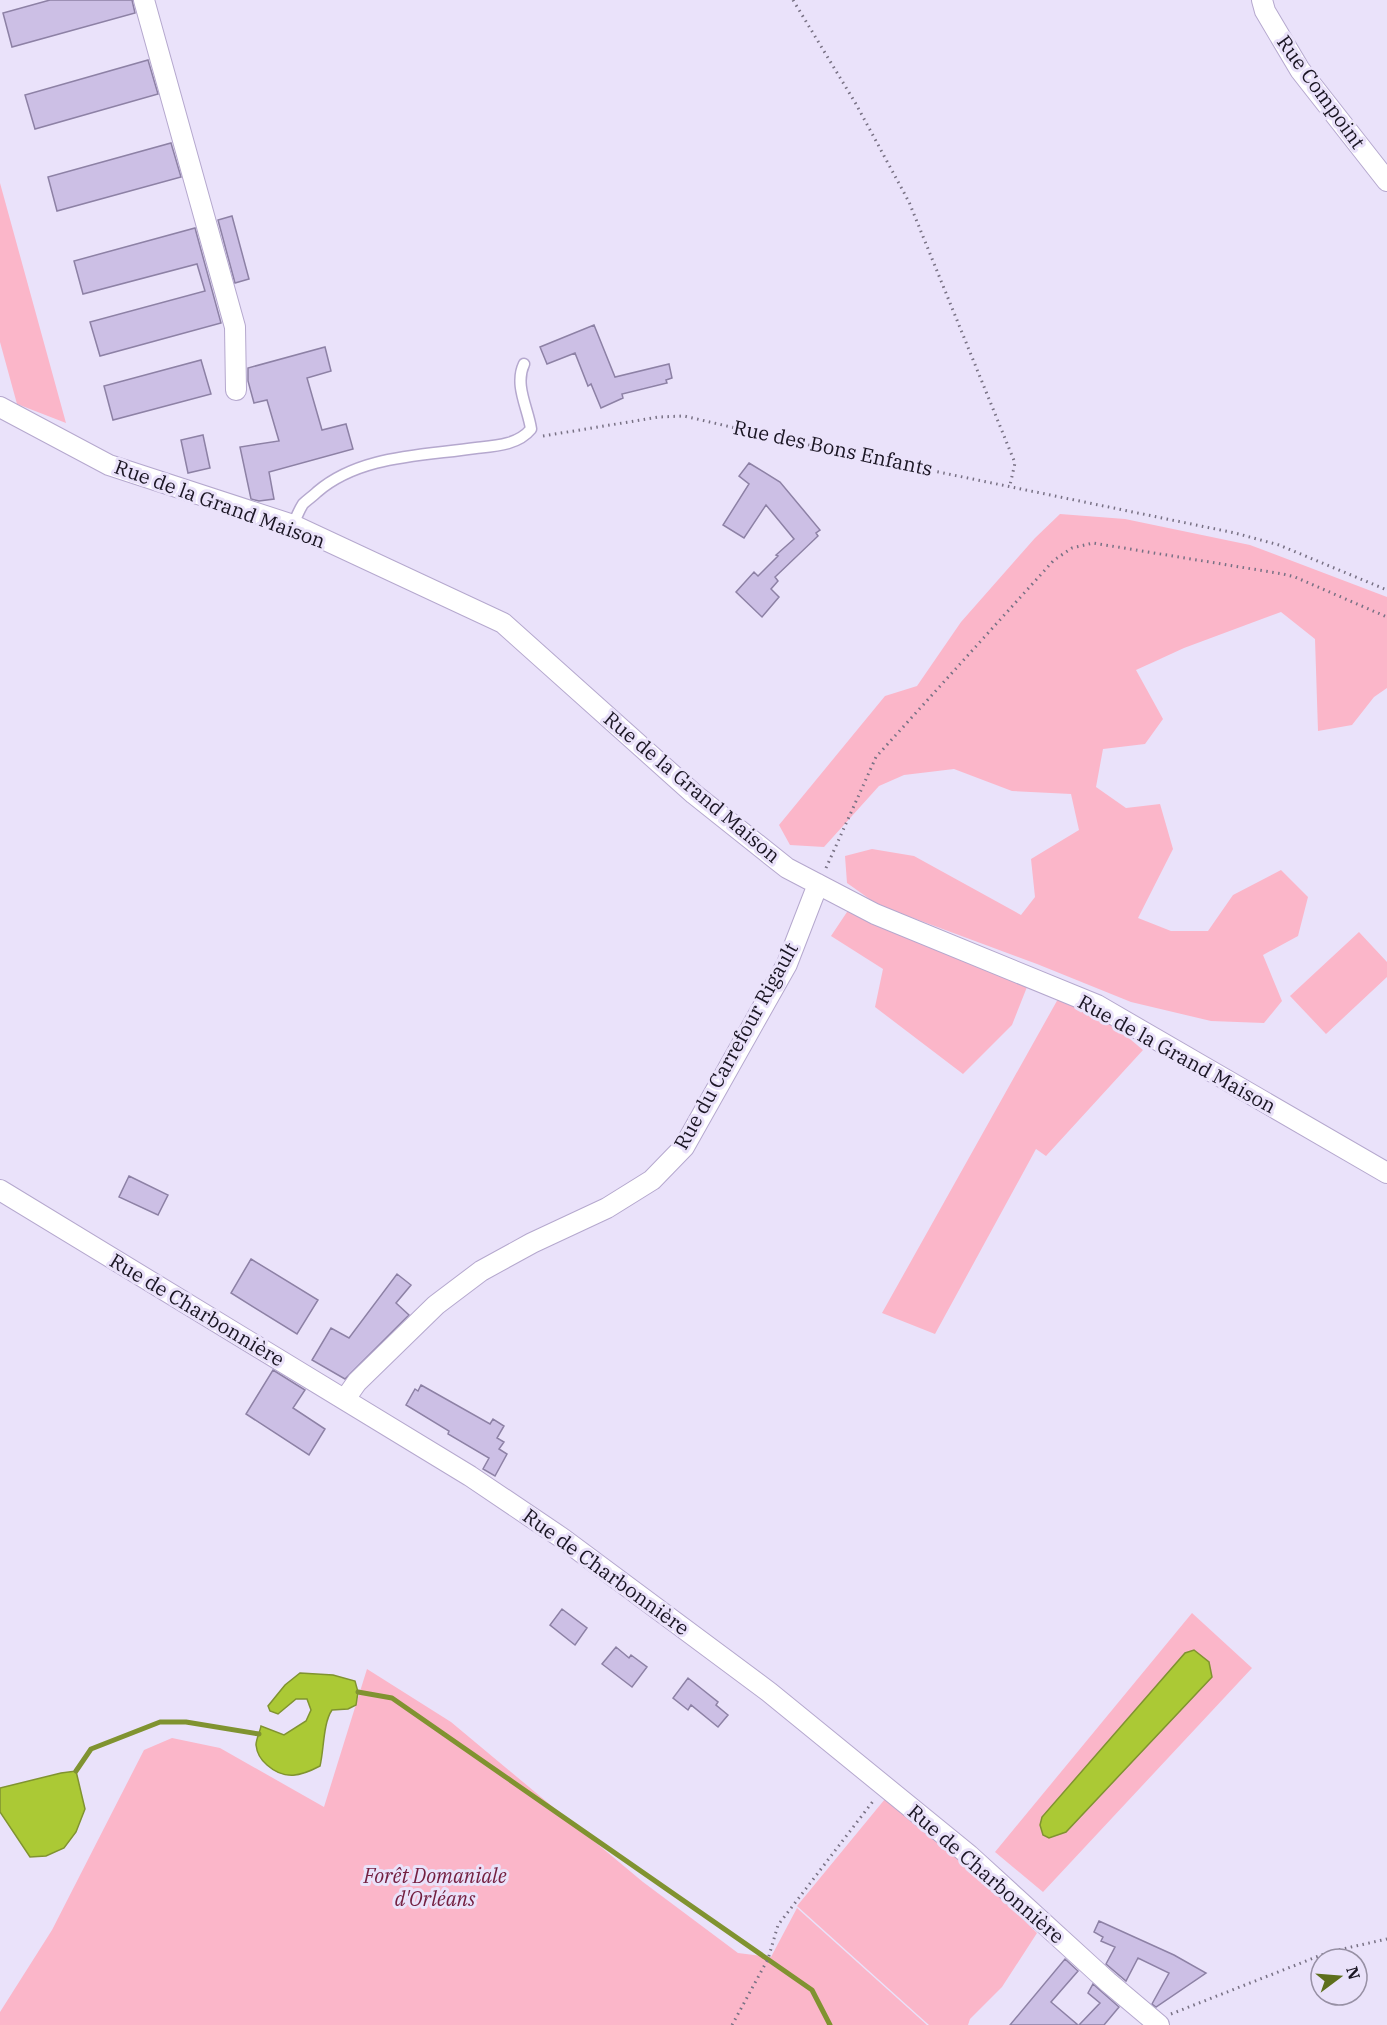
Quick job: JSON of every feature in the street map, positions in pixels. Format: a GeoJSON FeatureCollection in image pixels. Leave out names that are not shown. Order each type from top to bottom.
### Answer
{"type":"FeatureCollection","features":[{"type":"Feature","properties":{"kind":"street"},"geometry":{"type":"LineString","coordinates":[[144,0],[235,327],[236,390]]}},
{"type":"Feature","properties":{"kind":"street","name":"Rue Compoint"},"geometry":{"type":"LineString","coordinates":[[1262,0],[1265,11],[1295,62],[1387,181]]}},
{"type":"Feature","properties":{"kind":"street","name":"Rue de la Grand Maison"},"geometry":{"type":"LineString","coordinates":[[0,407],[109,465],[293,525],[503,623],[694,794],[787,868],[821,878],[875,914],[1097,1005],[1387,1173]]}},
{"type":"Feature","properties":{"kind":"street","name":"Rue du Carrefour Rigault"},"geometry":{"type":"LineString","coordinates":[[345,1400],[357,1382],[436,1305],[481,1271],[532,1243],[607,1208],[652,1180],[684,1147],[787,964],[821,878]]}},
{"type":"Feature","properties":{"kind":"street","name":"Rue de Charbonnière"},"geometry":{"type":"LineString","coordinates":[[0,1190],[470,1476],[562,1538],[769,1692],[969,1855],[1108,1982],[1157,2023]]}},
{"type":"Feature","properties":{"kind":"lane"},"geometry":{"type":"LineString","coordinates":[[293,525],[303,504],[343,474],[358,468],[391,460],[492,446],[524,437],[531,429],[520,383],[524,364]]}},
{"type":"Feature","properties":{"kind":"path"},"geometry":{"type":"LineString","coordinates":[[793,0],[856,104],[909,202],[1015,463],[1010,485]]}},
{"type":"Feature","properties":{"kind":"path","name":"Rue des Bons Enfants"},"geometry":{"type":"LineString","coordinates":[[524,437],[557,435],[659,417],[684,416],[817,447],[1010,485],[1280,544],[1387,590]]}},
{"type":"Feature","properties":{"kind":"path"},"geometry":{"type":"LineString","coordinates":[[821,878],[876,757],[1054,560],[1072,548],[1093,543],[1283,574],[1306,581],[1387,617]]}},
{"type":"Feature","properties":{"kind":"path"},"geometry":{"type":"LineString","coordinates":[[732,2025],[768,1959],[778,1926],[885,1787]]}},
{"type":"Feature","properties":{"kind":"path"},"geometry":{"type":"LineString","coordinates":[[1157,2023],[1329,1952],[1387,1939]]}},
{"type":"Feature","properties":{"kind":"green space"},"geometry":{"type":"Polygon","coordinates":[[[0,183],[66,423],[17,404],[0,342],[0,183]]]}},
{"type":"Feature","properties":{"kind":"green space"},"geometry":{"type":"Polygon","coordinates":[[[1060,514],[1125,519],[1250,545],[1387,597],[1387,688],[1374,697],[1352,725],[1318,731],[1315,639],[1281,612],[1184,648],[1136,670],[1163,719],[1145,744],[1103,749],[1096,787],[1126,808],[1160,804],[1173,849],[1138,918],[1171,931],[1208,931],[1233,895],[1281,870],[1308,897],[1298,936],[1263,955],[1282,1001],[1264,1023],[1211,1021],[1131,1002],[1037,964],[878,905],[847,883],[845,856],[872,849],[914,856],[1021,915],[1035,897],[1031,859],[1079,830],[1071,794],[1012,791],[954,769],[904,775],[879,786],[824,847],[790,845],[779,825],[885,696],[917,686],[961,622],[1035,538],[1060,514]]]}},
{"type":"Feature","properties":{"kind":"green space"},"geometry":{"type":"Polygon","coordinates":[[[849,909],[1027,987],[1012,1025],[963,1074],[875,1007],[883,969],[831,936],[849,909]]]}},
{"type":"Feature","properties":{"kind":"green space"},"geometry":{"type":"Polygon","coordinates":[[[1359,932],[1387,962],[1387,977],[1326,1034],[1290,996],[1359,932]]]}},
{"type":"Feature","properties":{"kind":"green space"},"geometry":{"type":"Polygon","coordinates":[[[1058,999],[1105,1018],[1143,1050],[1046,1156],[1036,1149],[935,1334],[882,1313],[1058,999]]]}},
{"type":"Feature","properties":{"kind":"green space"},"geometry":{"type":"Polygon","coordinates":[[[1192,1613],[1252,1668],[1043,1892],[995,1852],[1192,1613]]]}},
{"type":"Feature","properties":{"kind":"green space","name":"Forêt Domaniale d'Orléans"},"geometry":{"type":"Polygon","coordinates":[[[367,1669],[451,1722],[643,1882],[738,1953],[771,1957],[797,1908],[927,2025],[0,2025],[0,2012],[52,1930],[144,1750],[172,1738],[220,1748],[324,1807],[367,1669]]]}},
{"type":"Feature","properties":{"kind":"green space"},"geometry":{"type":"Polygon","coordinates":[[[885,1799],[969,1867],[1037,1933],[1002,1987],[970,2019],[968,2025],[929,2025],[797,1906],[885,1799]]]}},
{"type":"Feature","properties":{"kind":"shaded area"},"geometry":{"type":"Polygon","coordinates":[[[1194,1650],[1209,1662],[1212,1677],[1066,1832],[1049,1838],[1043,1835],[1040,1825],[1042,1817],[1185,1653],[1194,1650]]]}},
{"type":"Feature","properties":{"kind":"shaded area"},"geometry":{"type":"Polygon","coordinates":[[[300,1673],[333,1675],[355,1681],[358,1692],[356,1705],[348,1709],[332,1710],[329,1715],[320,1766],[300,1774],[287,1775],[274,1770],[263,1761],[257,1751],[256,1743],[261,1726],[284,1735],[306,1721],[311,1710],[307,1699],[296,1699],[278,1714],[270,1711],[268,1706],[285,1685],[300,1673]]]}},
{"type":"Feature","properties":{"kind":"shaded area"},"geometry":{"type":"Polygon","coordinates":[[[76,1771],[85,1809],[76,1832],[64,1848],[46,1856],[30,1857],[0,1812],[0,1788],[76,1771]]]}},
{"type":"Feature","properties":{"kind":"building"},"geometry":{"type":"Polygon","coordinates":[[[50,0],[132,0],[135,13],[12,47],[3,13],[50,0]]]}},
{"type":"Feature","properties":{"kind":"building"},"geometry":{"type":"Polygon","coordinates":[[[148,60],[158,94],[35,129],[25,95],[148,60]]]}},
{"type":"Feature","properties":{"kind":"building"},"geometry":{"type":"Polygon","coordinates":[[[171,143],[181,177],[57,211],[48,177],[171,143]]]}},
{"type":"Feature","properties":{"kind":"building"},"geometry":{"type":"Polygon","coordinates":[[[232,216],[249,279],[235,283],[218,220],[232,216]]]}},
{"type":"Feature","properties":{"kind":"building"},"geometry":{"type":"Polygon","coordinates":[[[195,228],[221,323],[100,356],[90,322],[205,291],[197,264],[83,294],[74,261],[195,228]]]}},
{"type":"Feature","properties":{"kind":"building"},"geometry":{"type":"Polygon","coordinates":[[[594,325],[615,377],[669,364],[672,378],[666,380],[667,383],[622,394],[623,398],[601,408],[591,384],[588,386],[575,353],[547,364],[540,347],[594,325]]]}},
{"type":"Feature","properties":{"kind":"building"},"geometry":{"type":"Polygon","coordinates":[[[325,347],[331,371],[307,378],[322,430],[346,424],[353,449],[269,472],[274,499],[259,501],[251,499],[240,447],[279,441],[267,400],[254,403],[248,381],[248,368],[325,347]]]}},
{"type":"Feature","properties":{"kind":"building"},"geometry":{"type":"Polygon","coordinates":[[[201,360],[211,394],[113,420],[104,386],[201,360]]]}},
{"type":"Feature","properties":{"kind":"building"},"geometry":{"type":"Polygon","coordinates":[[[203,435],[210,468],[188,473],[181,440],[203,435]]]}},
{"type":"Feature","properties":{"kind":"building"},"geometry":{"type":"Polygon","coordinates":[[[749,463],[780,482],[820,530],[816,533],[818,536],[775,577],[778,581],[771,589],[779,597],[762,617],[736,592],[754,572],[758,576],[794,539],[766,505],[744,538],[723,525],[749,484],[739,476],[749,463]]]}},
{"type":"Feature","properties":{"kind":"building"},"geometry":{"type":"Polygon","coordinates":[[[129,1176],[168,1195],[158,1215],[119,1197],[129,1176]]]}},
{"type":"Feature","properties":{"kind":"building"},"geometry":{"type":"Polygon","coordinates":[[[251,1259],[318,1300],[297,1334],[231,1293],[251,1259]]]}},
{"type":"Feature","properties":{"kind":"building"},"geometry":{"type":"Polygon","coordinates":[[[397,1274],[411,1285],[396,1303],[409,1315],[345,1379],[312,1360],[331,1328],[349,1338],[397,1274]]]}},
{"type":"Feature","properties":{"kind":"building"},"geometry":{"type":"Polygon","coordinates":[[[273,1370],[305,1390],[293,1408],[325,1429],[309,1455],[246,1414],[273,1370]]]}},
{"type":"Feature","properties":{"kind":"building"},"geometry":{"type":"Polygon","coordinates":[[[421,1385],[490,1424],[493,1419],[504,1426],[497,1438],[504,1442],[499,1449],[507,1454],[495,1476],[483,1469],[489,1458],[448,1434],[449,1431],[406,1405],[415,1389],[418,1391],[421,1385]]]}},
{"type":"Feature","properties":{"kind":"building"},"geometry":{"type":"Polygon","coordinates":[[[562,1609],[587,1628],[575,1645],[550,1625],[562,1609]]]}},
{"type":"Feature","properties":{"kind":"building"},"geometry":{"type":"Polygon","coordinates":[[[616,1647],[629,1658],[631,1655],[647,1667],[632,1687],[602,1664],[616,1647]]]}},
{"type":"Feature","properties":{"kind":"building"},"geometry":{"type":"Polygon","coordinates":[[[688,1678],[718,1702],[716,1705],[728,1715],[718,1727],[691,1705],[688,1710],[673,1698],[688,1678]]]}},
{"type":"Feature","properties":{"kind":"building"},"geometry":{"type":"Polygon","coordinates":[[[1099,1921],[1174,1955],[1206,1973],[1156,2007],[1152,2004],[1169,1973],[1138,1958],[1126,1981],[1106,1964],[1115,1947],[1101,1941],[1103,1937],[1094,1932],[1099,1921]]]}},
{"type":"Feature","properties":{"kind":"building"},"geometry":{"type":"Polygon","coordinates":[[[1065,1959],[1078,1971],[1051,2002],[1078,2025],[1010,2025],[1065,1959]]]}},
{"type":"Feature","properties":{"kind":"building"},"geometry":{"type":"Polygon","coordinates":[[[1093,1984],[1119,2007],[1104,2025],[1079,2025],[1100,2003],[1088,1993],[1093,1984]]]}},
{"type":"Feature","properties":{"kind":"waterway"},"geometry":{"type":"LineString","coordinates":[[358,1692],[392,1698],[812,1990],[830,2025]]}},
{"type":"Feature","properties":{"kind":"waterway"},"geometry":{"type":"LineString","coordinates":[[76,1771],[91,1749],[160,1722],[186,1722],[259,1734]]}}]}
